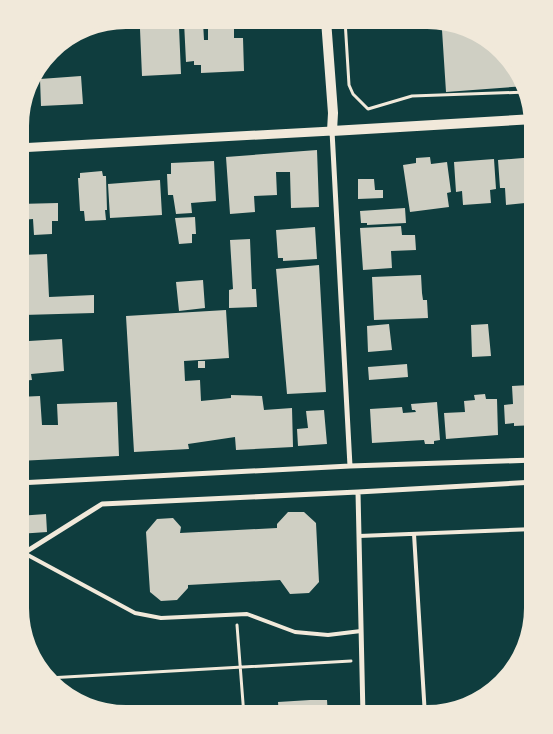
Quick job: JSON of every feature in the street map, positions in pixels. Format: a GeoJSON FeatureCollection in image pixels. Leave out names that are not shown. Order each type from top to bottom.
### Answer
{"type":"FeatureCollection","features":[{"type":"Feature","properties":{"kind":"main road"},"geometry":{"type":"LineString","coordinates":[[326,26],[333,113],[332,131],[527,120]]}},
{"type":"Feature","properties":{"kind":"street"},"geometry":{"type":"LineString","coordinates":[[26,148],[332,131],[335,154],[350,466]]}},
{"type":"Feature","properties":{"kind":"street"},"geometry":{"type":"LineString","coordinates":[[26,483],[350,466],[527,460]]}},
{"type":"Feature","properties":{"kind":"street"},"geometry":{"type":"LineString","coordinates":[[26,550],[102,504],[527,482]]}},
{"type":"Feature","properties":{"kind":"street"},"geometry":{"type":"LineString","coordinates":[[358,492],[363,708]]}},
{"type":"Feature","properties":{"kind":"lane"},"geometry":{"type":"LineString","coordinates":[[359,536],[527,529]]}},
{"type":"Feature","properties":{"kind":"lane"},"geometry":{"type":"LineString","coordinates":[[414,534],[425,708]]}},
{"type":"Feature","properties":{"kind":"lane"},"geometry":{"type":"LineString","coordinates":[[26,556],[135,613],[161,618],[247,614],[295,632],[328,635],[361,631]]}},
{"type":"Feature","properties":{"kind":"path"},"geometry":{"type":"LineString","coordinates":[[345,26],[349,85],[353,94],[368,109],[412,96],[520,92]]}},
{"type":"Feature","properties":{"kind":"path"},"geometry":{"type":"LineString","coordinates":[[236,614],[243,708]]}},
{"type":"Feature","properties":{"kind":"path"},"geometry":{"type":"LineString","coordinates":[[56,678],[362,661]]}},
{"type":"Feature","properties":{"kind":"building"},"geometry":{"type":"Polygon","coordinates":[[[151,26],[179,27],[181,74],[142,76],[140,29],[151,28],[151,26]]]}},
{"type":"Feature","properties":{"kind":"building"},"geometry":{"type":"Polygon","coordinates":[[[184,26],[203,26],[204,40],[208,40],[208,26],[234,26],[234,38],[243,38],[244,71],[201,73],[201,65],[194,65],[194,61],[186,62],[184,26]]]}},
{"type":"Feature","properties":{"kind":"building"},"geometry":{"type":"Polygon","coordinates":[[[450,29],[465,34],[493,51],[510,71],[518,87],[446,92],[442,30],[450,29]]]}},
{"type":"Feature","properties":{"kind":"building"},"geometry":{"type":"Polygon","coordinates":[[[81,76],[83,104],[41,106],[40,79],[81,76]]]}},
{"type":"Feature","properties":{"kind":"building"},"geometry":{"type":"Polygon","coordinates":[[[317,150],[319,207],[291,208],[290,172],[276,172],[277,195],[254,196],[255,212],[230,214],[226,157],[317,150]]]}},
{"type":"Feature","properties":{"kind":"building"},"geometry":{"type":"Polygon","coordinates":[[[430,157],[431,164],[447,162],[451,192],[447,193],[449,207],[410,212],[403,165],[416,163],[416,158],[430,157]]]}},
{"type":"Feature","properties":{"kind":"building"},"geometry":{"type":"Polygon","coordinates":[[[527,158],[527,203],[506,205],[505,188],[500,188],[498,160],[527,158]]]}},
{"type":"Feature","properties":{"kind":"building"},"geometry":{"type":"Polygon","coordinates":[[[494,159],[496,189],[490,190],[491,203],[463,205],[462,191],[456,192],[454,162],[494,159]]]}},
{"type":"Feature","properties":{"kind":"building"},"geometry":{"type":"Polygon","coordinates":[[[214,161],[216,201],[191,203],[192,213],[176,214],[173,195],[168,195],[167,174],[171,174],[171,163],[214,161]]]}},
{"type":"Feature","properties":{"kind":"building"},"geometry":{"type":"Polygon","coordinates":[[[102,171],[103,176],[106,176],[106,220],[85,221],[84,211],[80,211],[78,178],[80,178],[80,173],[102,171]]]}},
{"type":"Feature","properties":{"kind":"building"},"geometry":{"type":"Polygon","coordinates":[[[358,179],[374,179],[375,190],[383,190],[383,198],[358,199],[358,179]]]}},
{"type":"Feature","properties":{"kind":"building"},"geometry":{"type":"Polygon","coordinates":[[[160,180],[162,215],[110,218],[108,184],[160,180]]]}},
{"type":"Feature","properties":{"kind":"building"},"geometry":{"type":"Polygon","coordinates":[[[58,203],[58,221],[52,221],[52,234],[34,235],[33,219],[26,220],[26,204],[58,203]]]}},
{"type":"Feature","properties":{"kind":"building"},"geometry":{"type":"Polygon","coordinates":[[[405,208],[406,223],[367,225],[367,223],[361,223],[360,211],[405,208]]]}},
{"type":"Feature","properties":{"kind":"building"},"geometry":{"type":"Polygon","coordinates":[[[195,217],[196,234],[192,234],[192,243],[179,244],[175,218],[195,217]]]}},
{"type":"Feature","properties":{"kind":"building"},"geometry":{"type":"Polygon","coordinates":[[[401,226],[402,235],[415,235],[416,250],[391,251],[392,268],[363,270],[360,228],[401,226]]]}},
{"type":"Feature","properties":{"kind":"building"},"geometry":{"type":"Polygon","coordinates":[[[315,227],[317,259],[283,261],[283,258],[278,258],[276,230],[315,227]]]}},
{"type":"Feature","properties":{"kind":"building"},"geometry":{"type":"Polygon","coordinates":[[[250,239],[252,289],[256,289],[257,307],[229,308],[229,290],[233,289],[230,240],[250,239]]]}},
{"type":"Feature","properties":{"kind":"building"},"geometry":{"type":"Polygon","coordinates":[[[47,254],[49,297],[94,295],[94,313],[26,315],[26,255],[47,254]]]}},
{"type":"Feature","properties":{"kind":"building"},"geometry":{"type":"Polygon","coordinates":[[[319,265],[326,392],[287,394],[276,269],[319,265]]]}},
{"type":"Feature","properties":{"kind":"building"},"geometry":{"type":"Polygon","coordinates":[[[421,275],[423,300],[427,300],[428,318],[374,320],[372,277],[421,275]]]}},
{"type":"Feature","properties":{"kind":"building"},"geometry":{"type":"Polygon","coordinates":[[[203,280],[205,308],[179,311],[176,282],[203,280]]]}},
{"type":"Feature","properties":{"kind":"building"},"geometry":{"type":"Polygon","coordinates":[[[226,310],[229,358],[184,361],[185,381],[200,380],[201,401],[231,398],[231,395],[262,396],[264,410],[292,408],[293,447],[236,450],[235,437],[188,444],[189,449],[134,452],[126,316],[226,310]]]}},
{"type":"Feature","properties":{"kind":"building"},"geometry":{"type":"Polygon","coordinates":[[[389,324],[392,350],[368,352],[367,326],[389,324]]]}},
{"type":"Feature","properties":{"kind":"building"},"geometry":{"type":"Polygon","coordinates":[[[488,324],[491,356],[472,357],[471,325],[488,324]]]}},
{"type":"Feature","properties":{"kind":"building"},"geometry":{"type":"Polygon","coordinates":[[[26,334],[29,334],[29,341],[62,339],[64,371],[31,374],[32,380],[26,380],[26,334]]]}},
{"type":"Feature","properties":{"kind":"building"},"geometry":{"type":"Polygon","coordinates":[[[198,361],[205,361],[205,368],[198,368],[198,361]]]}},
{"type":"Feature","properties":{"kind":"building"},"geometry":{"type":"Polygon","coordinates":[[[407,364],[408,377],[369,380],[368,367],[407,364]]]}},
{"type":"Feature","properties":{"kind":"building"},"geometry":{"type":"Polygon","coordinates":[[[527,385],[527,425],[514,426],[514,423],[505,424],[504,405],[513,404],[512,386],[527,385]]]}},
{"type":"Feature","properties":{"kind":"building"},"geometry":{"type":"Polygon","coordinates":[[[485,394],[486,399],[497,399],[498,435],[446,439],[444,413],[465,412],[464,401],[475,400],[474,395],[485,394]]]}},
{"type":"Feature","properties":{"kind":"building"},"geometry":{"type":"Polygon","coordinates":[[[40,396],[42,425],[58,425],[57,404],[117,402],[119,456],[26,461],[26,397],[40,396]]]}},
{"type":"Feature","properties":{"kind":"building"},"geometry":{"type":"Polygon","coordinates":[[[437,402],[440,440],[434,441],[434,444],[425,444],[424,440],[372,443],[370,409],[402,407],[403,413],[416,412],[412,410],[411,404],[437,402]]]}},
{"type":"Feature","properties":{"kind":"building"},"geometry":{"type":"Polygon","coordinates":[[[324,410],[327,444],[298,446],[297,429],[308,428],[306,411],[324,410]]]}},
{"type":"Feature","properties":{"kind":"building"},"geometry":{"type":"Polygon","coordinates":[[[288,512],[304,512],[316,523],[319,582],[309,593],[290,594],[280,580],[188,585],[188,588],[177,600],[161,601],[150,592],[146,532],[157,519],[173,518],[181,527],[180,533],[277,528],[277,524],[288,512]]]}},
{"type":"Feature","properties":{"kind":"building"},"geometry":{"type":"Polygon","coordinates":[[[46,514],[47,532],[26,533],[26,515],[46,514]]]}},
{"type":"Feature","properties":{"kind":"building"},"geometry":{"type":"Polygon","coordinates":[[[327,700],[328,708],[278,708],[278,702],[327,700]]]}}]}
